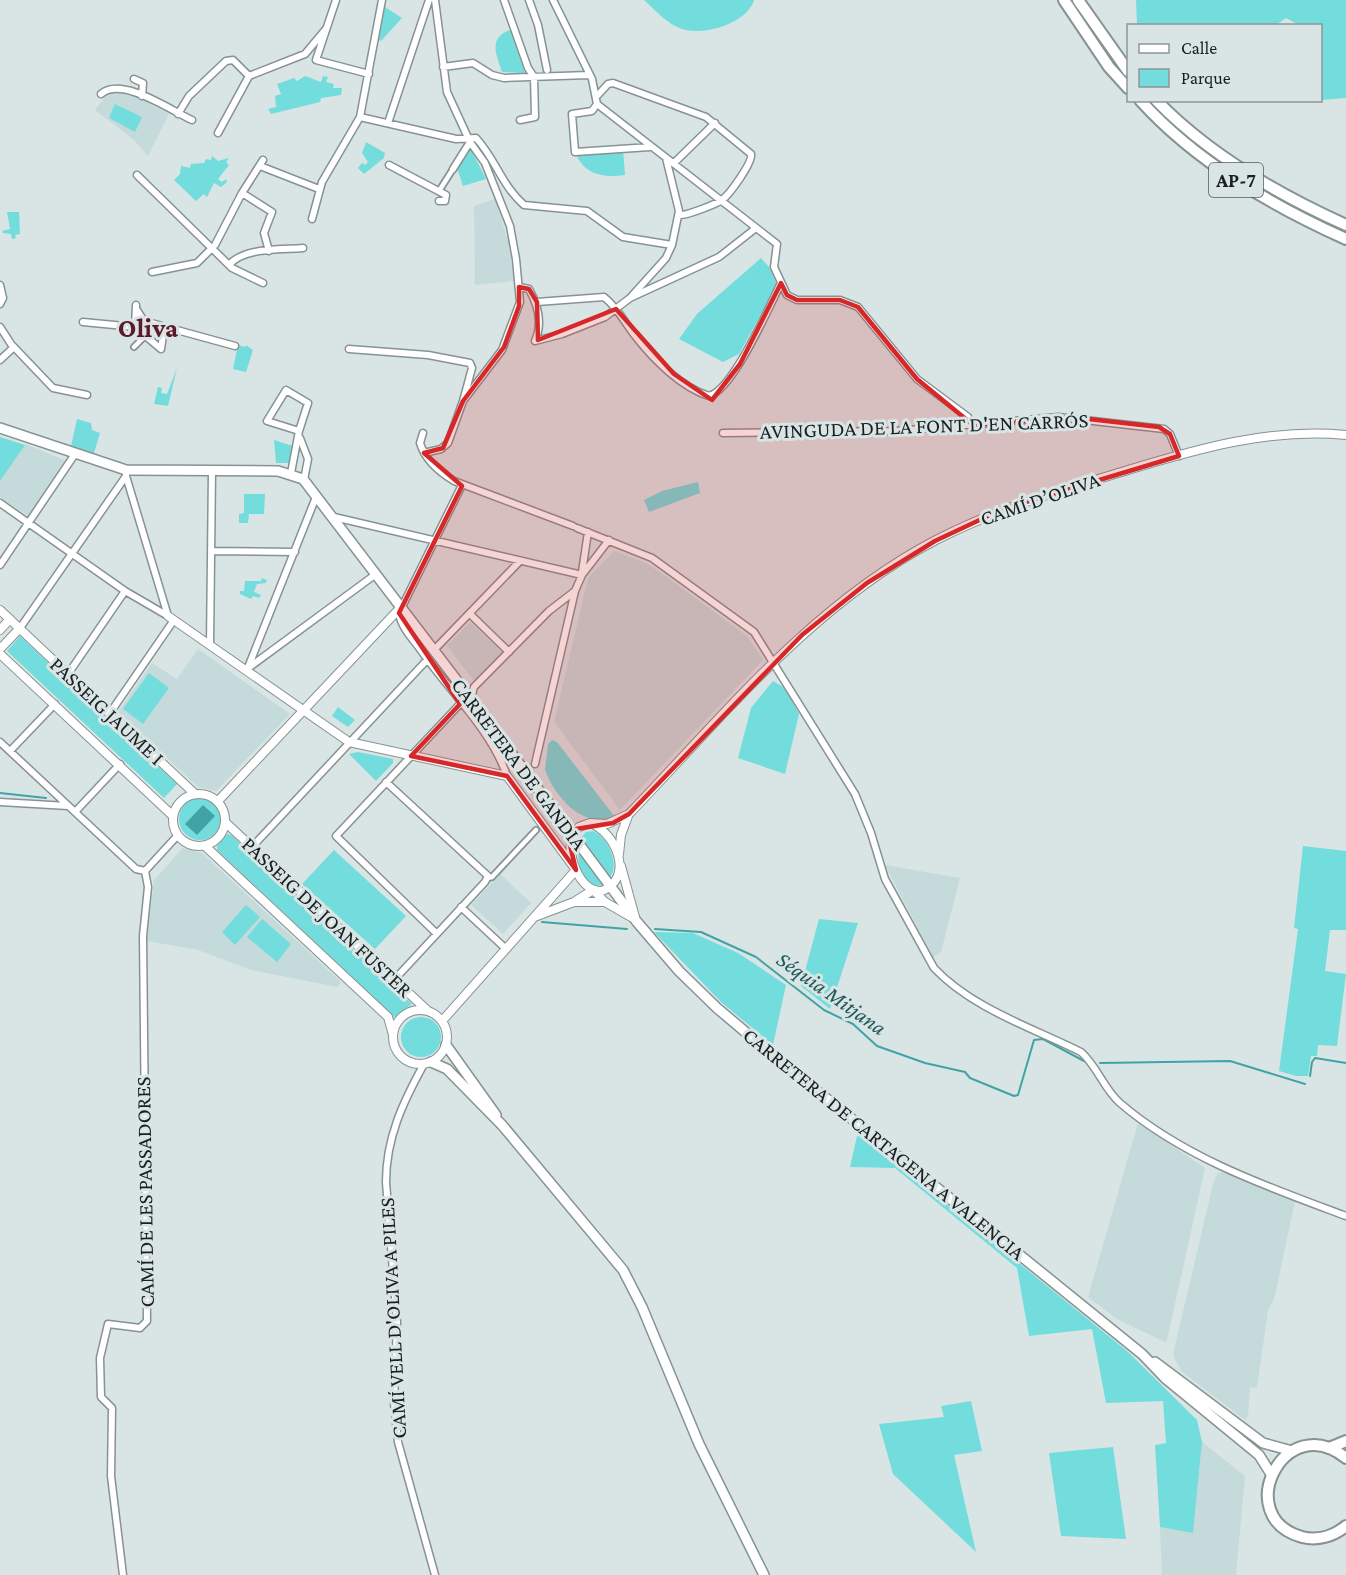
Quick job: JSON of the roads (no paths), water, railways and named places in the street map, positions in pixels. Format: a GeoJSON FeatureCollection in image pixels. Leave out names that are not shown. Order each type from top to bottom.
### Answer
{"type":"FeatureCollection","features":[{"type":"Feature","properties":{"kind":"highway"},"geometry":{"type":"LineString","coordinates":[[1064,0],[1109,67],[1127,87]]}},
{"type":"Feature","properties":{"kind":"highway"},"geometry":{"type":"LineString","coordinates":[[1078,0],[1127,69]]}},
{"type":"Feature","properties":{"kind":"highway","name":"AP-7"},"geometry":{"type":"LineString","coordinates":[[1142,102],[1178,137],[1226,173],[1271,202],[1346,239]]}},
{"type":"Feature","properties":{"kind":"highway","name":"AP-7"},"geometry":{"type":"LineString","coordinates":[[1158,102],[1192,135],[1245,171],[1301,204],[1346,225]]}},
{"type":"Feature","properties":{"kind":"highway"},"geometry":{"type":"LineString","coordinates":[[1329,1448],[1346,1441]]}},
{"type":"Feature","properties":{"kind":"highway"},"geometry":{"type":"LineString","coordinates":[[1346,1458],[1329,1448],[1310,1446],[1292,1451],[1280,1461],[1271,1474],[1268,1490],[1270,1507],[1284,1527],[1307,1538],[1346,1536]]}},
{"type":"Feature","properties":{"kind":"highway"},"geometry":{"type":"LineString","coordinates":[[1332,1535],[1346,1526]]}},
{"type":"Feature","properties":{"kind":"main road"},"geometry":{"type":"LineString","coordinates":[[0,428],[126,473],[292,468],[304,480]]}},
{"type":"Feature","properties":{"kind":"main road","name":"CARRETERA DE GANDIA"},"geometry":{"type":"LineString","coordinates":[[304,480],[376,574],[398,612],[434,650],[637,922]]}},
{"type":"Feature","properties":{"kind":"main road","name":"CARRETERA DE CARTAGENA A VALENCIA"},"geometry":{"type":"LineString","coordinates":[[637,922],[668,960],[717,1008],[1142,1354],[1165,1378],[1259,1455],[1271,1474]]}},
{"type":"Feature","properties":{"kind":"main road"},"geometry":{"type":"LineString","coordinates":[[446,1045],[502,1125],[626,1275],[699,1444],[764,1575]]}},
{"type":"Feature","properties":{"kind":"main road"},"geometry":{"type":"LineString","coordinates":[[428,1063],[447,1069],[502,1125]]}},
{"type":"Feature","properties":{"kind":"main road","name":"CARRETERA DE CARTAGENA A VALENCIA"},"geometry":{"type":"LineString","coordinates":[[1142,1354],[1158,1363],[1263,1443],[1292,1451]]}},
{"type":"Feature","properties":{"kind":"street"},"geometry":{"type":"LineString","coordinates":[[336,0],[315,60],[369,74]]}},
{"type":"Feature","properties":{"kind":"street"},"geometry":{"type":"LineString","coordinates":[[312,219],[320,189],[360,117],[382,0]]}},
{"type":"Feature","properties":{"kind":"street"},"geometry":{"type":"LineString","coordinates":[[388,123],[429,0]]}},
{"type":"Feature","properties":{"kind":"street"},"geometry":{"type":"LineString","coordinates":[[435,0],[443,67],[450,100],[469,140],[485,163],[510,226],[519,287],[519,306],[502,350],[463,401]]}},
{"type":"Feature","properties":{"kind":"street"},"geometry":{"type":"LineString","coordinates":[[504,0],[528,68],[534,77],[535,117],[520,120]]}},
{"type":"Feature","properties":{"kind":"street"},"geometry":{"type":"LineString","coordinates":[[529,0],[538,25],[547,70]]}},
{"type":"Feature","properties":{"kind":"street"},"geometry":{"type":"LineString","coordinates":[[553,0],[589,75],[596,101],[651,147],[777,244],[774,267],[787,295],[797,300],[840,300],[858,307],[912,373],[968,417],[970,425]]}},
{"type":"Feature","properties":{"kind":"street"},"geometry":{"type":"LineString","coordinates":[[218,133],[249,76],[305,54],[326,29]]}},
{"type":"Feature","properties":{"kind":"street"},"geometry":{"type":"LineString","coordinates":[[178,114],[188,98],[226,61],[233,60],[249,76]]}},
{"type":"Feature","properties":{"kind":"street"},"geometry":{"type":"LineString","coordinates":[[443,67],[473,63],[499,77],[589,75]]}},
{"type":"Feature","properties":{"kind":"street"},"geometry":{"type":"LineString","coordinates":[[134,79],[143,83],[142,96]]}},
{"type":"Feature","properties":{"kind":"street"},"geometry":{"type":"LineString","coordinates":[[651,147],[575,152],[572,114],[592,111],[608,84],[613,83],[699,114],[715,123],[752,156],[750,164],[721,201],[689,215],[679,215]]}},
{"type":"Feature","properties":{"kind":"street"},"geometry":{"type":"LineString","coordinates":[[101,94],[116,87],[142,96],[192,120]]}},
{"type":"Feature","properties":{"kind":"street"},"geometry":{"type":"LineString","coordinates":[[360,117],[456,139],[476,138],[485,148],[504,183],[522,203],[562,210],[590,211],[627,239],[672,245]]}},
{"type":"Feature","properties":{"kind":"street"},"geometry":{"type":"LineString","coordinates":[[674,164],[715,123]]}},
{"type":"Feature","properties":{"kind":"street"},"geometry":{"type":"LineString","coordinates":[[439,191],[469,140]]}},
{"type":"Feature","properties":{"kind":"street"},"geometry":{"type":"LineString","coordinates":[[519,287],[529,289],[537,302],[538,326],[535,341],[562,334],[605,317],[630,298],[666,258],[672,245],[679,206],[669,176],[666,158]]}},
{"type":"Feature","properties":{"kind":"street"},"geometry":{"type":"LineString","coordinates":[[152,272],[195,264],[212,248],[262,163],[320,189]]}},
{"type":"Feature","properties":{"kind":"street"},"geometry":{"type":"LineString","coordinates":[[389,165],[439,191],[446,197],[444,202],[440,201]]}},
{"type":"Feature","properties":{"kind":"street"},"geometry":{"type":"LineString","coordinates":[[669,176],[681,169]]}},
{"type":"Feature","properties":{"kind":"street"},"geometry":{"type":"LineString","coordinates":[[137,175],[229,265],[264,283]]}},
{"type":"Feature","properties":{"kind":"street"},"geometry":{"type":"LineString","coordinates":[[242,194],[272,213],[264,233],[269,251]]}},
{"type":"Feature","properties":{"kind":"street"},"geometry":{"type":"LineString","coordinates":[[630,298],[713,260],[739,243],[756,228]]}},
{"type":"Feature","properties":{"kind":"street"},"geometry":{"type":"LineString","coordinates":[[229,265],[240,256],[303,248]]}},
{"type":"Feature","properties":{"kind":"street"},"geometry":{"type":"LineString","coordinates":[[537,302],[601,296],[616,309],[638,339],[674,374],[705,395],[711,396],[740,364],[781,283]]}},
{"type":"Feature","properties":{"kind":"street"},"geometry":{"type":"LineString","coordinates":[[0,285],[3,298],[0,304]]}},
{"type":"Feature","properties":{"kind":"street"},"geometry":{"type":"LineString","coordinates":[[135,327],[137,307],[144,321],[235,346]]}},
{"type":"Feature","properties":{"kind":"street"},"geometry":{"type":"LineString","coordinates":[[83,322],[135,327],[144,336],[134,347]]}},
{"type":"Feature","properties":{"kind":"street"},"geometry":{"type":"LineString","coordinates":[[0,327],[14,347],[56,389],[87,395]]}},
{"type":"Feature","properties":{"kind":"street"},"geometry":{"type":"LineString","coordinates":[[0,360],[14,347]]}},
{"type":"Feature","properties":{"kind":"street"},"geometry":{"type":"LineString","coordinates":[[349,350],[428,355],[470,363],[472,368],[463,401],[448,442],[441,448],[424,453]]}},
{"type":"Feature","properties":{"kind":"street"},"geometry":{"type":"LineString","coordinates":[[299,434],[267,421],[286,390],[308,403],[292,468],[308,463]]}},
{"type":"Feature","properties":{"kind":"street","name":"AVINGUDA DE LA FONT D'EN CARRÓS"},"geometry":{"type":"LineString","coordinates":[[723,433],[838,433],[1071,417],[1160,427],[1170,434],[1179,456]]}},
{"type":"Feature","properties":{"kind":"street"},"geometry":{"type":"LineString","coordinates":[[423,433],[420,443],[424,453],[441,472],[462,485],[609,540],[664,565],[747,625],[774,663],[777,672],[855,794],[871,832],[885,879],[934,968],[945,980],[980,1003],[1081,1052],[1091,1061],[1108,1091],[1120,1103],[1187,1150],[1292,1196],[1346,1216]]}},
{"type":"Feature","properties":{"kind":"street"},"geometry":{"type":"LineString","coordinates":[[299,434],[308,463],[304,480]]}},
{"type":"Feature","properties":{"kind":"street","name":"CAMÍ D’OLIVA"},"geometry":{"type":"LineString","coordinates":[[629,814],[802,635],[867,583],[934,541],[1026,500],[1179,456],[1257,437],[1290,434],[1346,435]]}},
{"type":"Feature","properties":{"kind":"street"},"geometry":{"type":"LineString","coordinates":[[0,566],[75,454]]}},
{"type":"Feature","properties":{"kind":"street"},"geometry":{"type":"LineString","coordinates":[[210,645],[212,471]]}},
{"type":"Feature","properties":{"kind":"street"},"geometry":{"type":"LineString","coordinates":[[126,473],[20,628],[0,652],[173,816],[178,835],[190,844],[205,846],[217,839],[225,822],[223,809],[218,801],[205,794],[195,794],[179,802],[173,816]]}},
{"type":"Feature","properties":{"kind":"street"},"geometry":{"type":"LineString","coordinates":[[110,713],[171,618],[126,473]]}},
{"type":"Feature","properties":{"kind":"street"},"geometry":{"type":"LineString","coordinates":[[218,801],[398,612],[462,485]]}},
{"type":"Feature","properties":{"kind":"street"},"geometry":{"type":"LineString","coordinates":[[247,670],[313,508],[316,494]]}},
{"type":"Feature","properties":{"kind":"street"},"geometry":{"type":"LineString","coordinates":[[0,503],[125,591],[171,618],[349,742],[507,777],[593,890],[605,902],[637,922]]}},
{"type":"Feature","properties":{"kind":"street"},"geometry":{"type":"LineString","coordinates":[[334,517],[582,575]]}},
{"type":"Feature","properties":{"kind":"street"},"geometry":{"type":"LineString","coordinates":[[582,575],[588,532]]}},
{"type":"Feature","properties":{"kind":"street"},"geometry":{"type":"LineString","coordinates":[[535,764],[575,591],[582,575],[609,540]]}},
{"type":"Feature","properties":{"kind":"street"},"geometry":{"type":"LineString","coordinates":[[212,551],[295,552]]}},
{"type":"Feature","properties":{"kind":"street"},"geometry":{"type":"LineString","coordinates":[[434,650],[520,561]]}},
{"type":"Feature","properties":{"kind":"street"},"geometry":{"type":"LineString","coordinates":[[247,670],[376,574]]}},
{"type":"Feature","properties":{"kind":"street"},"geometry":{"type":"LineString","coordinates":[[68,674],[125,591]]}},
{"type":"Feature","properties":{"kind":"street"},"geometry":{"type":"LineString","coordinates":[[471,699],[474,687],[549,611],[575,591]]}},
{"type":"Feature","properties":{"kind":"street","name":"PASSEIG JAUME I"},"geometry":{"type":"LineString","coordinates":[[0,610],[195,794]]}},
{"type":"Feature","properties":{"kind":"street","name":"CARRETERA DE GANDIA"},"geometry":{"type":"LineString","coordinates":[[398,612],[400,621],[427,660],[498,754],[507,777]]}},
{"type":"Feature","properties":{"kind":"street"},"geometry":{"type":"LineString","coordinates":[[470,614],[509,652]]}},
{"type":"Feature","properties":{"kind":"street"},"geometry":{"type":"LineString","coordinates":[[0,630],[10,619]]}},
{"type":"Feature","properties":{"kind":"street"},"geometry":{"type":"LineString","coordinates":[[257,645],[260,652],[268,654]]}},
{"type":"Feature","properties":{"kind":"street"},"geometry":{"type":"LineString","coordinates":[[252,847],[427,660]]}},
{"type":"Feature","properties":{"kind":"street"},"geometry":{"type":"LineString","coordinates":[[10,751],[55,704]]}},
{"type":"Feature","properties":{"kind":"street"},"geometry":{"type":"LineString","coordinates":[[436,933],[336,836],[460,704]]}},
{"type":"Feature","properties":{"kind":"street"},"geometry":{"type":"LineString","coordinates":[[0,742],[136,869],[145,871],[178,835]]}},
{"type":"Feature","properties":{"kind":"street"},"geometry":{"type":"LineString","coordinates":[[75,812],[120,765]]}},
{"type":"Feature","properties":{"kind":"street"},"geometry":{"type":"LineString","coordinates":[[386,782],[486,873],[488,878]]}},
{"type":"Feature","properties":{"kind":"street"},"geometry":{"type":"LineString","coordinates":[[0,802],[68,806]]}},
{"type":"Feature","properties":{"kind":"street"},"geometry":{"type":"LineString","coordinates":[[576,870],[570,848],[572,835],[579,827],[590,823],[613,823],[629,814]]}},
{"type":"Feature","properties":{"kind":"street"},"geometry":{"type":"LineString","coordinates":[[529,922],[544,912],[574,902],[593,890],[602,891],[610,886],[618,876],[621,835],[629,814]]}},
{"type":"Feature","properties":{"kind":"street","name":"PASSEIG DE JOAN FUSTER"},"geometry":{"type":"LineString","coordinates":[[225,822],[428,1011]]}},
{"type":"Feature","properties":{"kind":"street"},"geometry":{"type":"LineString","coordinates":[[590,823],[602,829],[611,838],[637,922]]}},
{"type":"Feature","properties":{"kind":"street"},"geometry":{"type":"LineString","coordinates":[[395,979],[488,878],[492,877],[536,830]]}},
{"type":"Feature","properties":{"kind":"street","name":"PASSEIG DE JOAN FUSTER"},"geometry":{"type":"LineString","coordinates":[[205,846],[388,1017],[393,1035]]}},
{"type":"Feature","properties":{"kind":"street"},"geometry":{"type":"LineString","coordinates":[[442,1021],[576,870]]}},
{"type":"Feature","properties":{"kind":"street","name":"CAMÍ DE LES PASSADORES"},"geometry":{"type":"LineString","coordinates":[[123,1575],[111,1476],[112,1408],[101,1397],[100,1358],[108,1324],[140,1328],[147,1322],[143,936],[148,887],[145,871]]}},
{"type":"Feature","properties":{"kind":"street"},"geometry":{"type":"LineString","coordinates":[[574,902],[605,902]]}},
{"type":"Feature","properties":{"kind":"street"},"geometry":{"type":"LineString","coordinates":[[461,907],[505,948]]}},
{"type":"Feature","properties":{"kind":"street"},"geometry":{"type":"LineString","coordinates":[[420,1010],[428,1011],[442,1021],[446,1028],[446,1045],[428,1063],[416,1064],[402,1056],[397,1050],[393,1035],[399,1020],[405,1015],[420,1010]]}},
{"type":"Feature","properties":{"kind":"street","name":"CAMÍ VELL D'OLIVA A PILES"},"geometry":{"type":"LineString","coordinates":[[428,1063],[397,1118],[386,1161],[386,1182],[397,1323],[394,1403],[398,1442],[435,1575]]}},
{"type":"Feature","properties":{"kind":"waterway"},"geometry":{"type":"LineString","coordinates":[[0,793],[46,798]]}},
{"type":"Feature","properties":{"kind":"waterway","name":"Séquia Mitjana"},"geometry":{"type":"LineString","coordinates":[[542,922],[627,929]]}},
{"type":"Feature","properties":{"kind":"waterway","name":"Séquia Mitjana"},"geometry":{"type":"LineString","coordinates":[[655,929],[701,932],[756,957],[824,1010],[853,1024],[877,1046],[925,1063],[965,1072],[970,1078],[1014,1096],[1018,1095],[1034,1040],[1043,1039],[1084,1061]]}},
{"type":"Feature","properties":{"kind":"waterway","name":"Séquia Mitjana"},"geometry":{"type":"LineString","coordinates":[[1310,1076],[1312,1062],[1315,1058],[1346,1063]]}},
{"type":"Feature","properties":{"kind":"waterway","name":"Séquia Mitjana"},"geometry":{"type":"LineString","coordinates":[[1100,1063],[1230,1061],[1305,1084]]}},
{"type":"Feature","properties":{"kind":"district","name":"Oliva"},"geometry":{"type":"Point","coordinates":[148,328]}}]}
